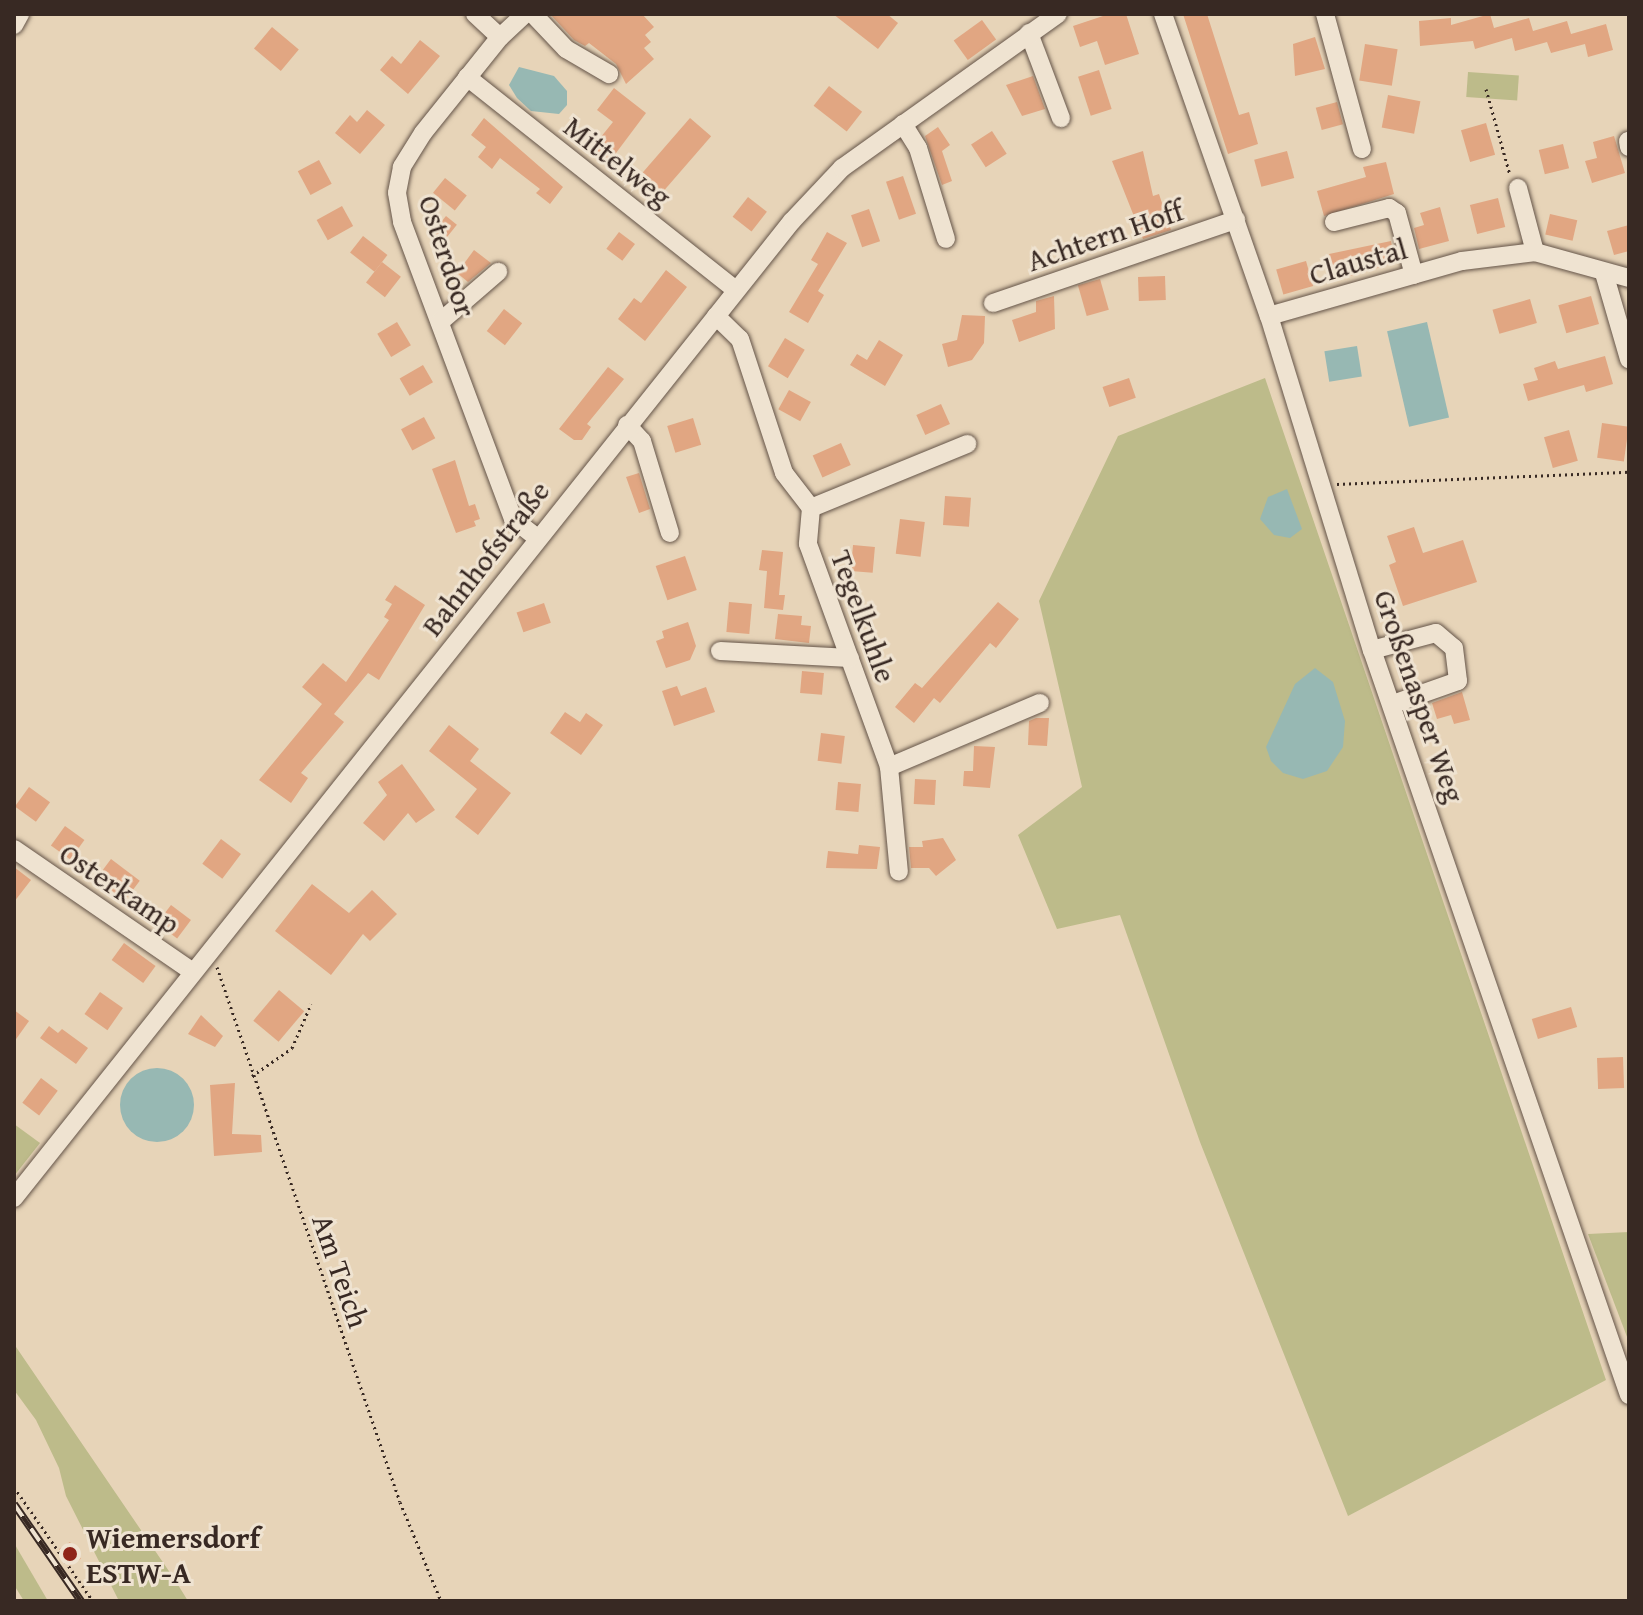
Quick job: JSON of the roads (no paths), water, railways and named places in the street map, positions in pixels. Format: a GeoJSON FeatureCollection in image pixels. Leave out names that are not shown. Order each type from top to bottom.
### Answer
{"type":"FeatureCollection","features":[{"type":"Feature","properties":{"kind":"street"},"geometry":{"type":"LineString","coordinates":[[14,25],[20,14]]}},
{"type":"Feature","properties":{"kind":"street"},"geometry":{"type":"LineString","coordinates":[[475,14],[500,37]]}},
{"type":"Feature","properties":{"kind":"street","name":"Osterdoor"},"geometry":{"type":"LineString","coordinates":[[525,14],[500,37],[467,77],[402,167],[397,193],[440,322],[513,519],[536,537]]}},
{"type":"Feature","properties":{"kind":"street"},"geometry":{"type":"LineString","coordinates":[[533,14],[566,49],[609,74]]}},
{"type":"Feature","properties":{"kind":"street","name":"Bahnhofstraße"},"geometry":{"type":"LineString","coordinates":[[14,1198],[536,537],[716,316],[734,289],[842,168],[1058,14]]}},
{"type":"Feature","properties":{"kind":"street","name":"Großenasper Weg"},"geometry":{"type":"LineString","coordinates":[[1163,14],[1269,316],[1372,650],[1629,1395]]}},
{"type":"Feature","properties":{"kind":"street"},"geometry":{"type":"LineString","coordinates":[[1325,14],[1362,149]]}},
{"type":"Feature","properties":{"kind":"street"},"geometry":{"type":"LineString","coordinates":[[1029,33],[1061,118]]}},
{"type":"Feature","properties":{"kind":"street","name":"Mittelweg"},"geometry":{"type":"LineString","coordinates":[[467,77],[734,289]]}},
{"type":"Feature","properties":{"kind":"street"},"geometry":{"type":"LineString","coordinates":[[903,124],[918,148],[946,239]]}},
{"type":"Feature","properties":{"kind":"street"},"geometry":{"type":"LineString","coordinates":[[1518,188],[1535,252],[1629,278]]}},
{"type":"Feature","properties":{"kind":"street"},"geometry":{"type":"LineString","coordinates":[[1334,222],[1389,208],[1397,213],[1414,275]]}},
{"type":"Feature","properties":{"kind":"street","name":"Achtern Hoff"},"geometry":{"type":"LineString","coordinates":[[993,303],[1236,220]]}},
{"type":"Feature","properties":{"kind":"street","name":"Claustal"},"geometry":{"type":"LineString","coordinates":[[1269,316],[1462,261],[1535,252]]}},
{"type":"Feature","properties":{"kind":"street"},"geometry":{"type":"LineString","coordinates":[[440,322],[498,272]]}},
{"type":"Feature","properties":{"kind":"street"},"geometry":{"type":"LineString","coordinates":[[1604,273],[1629,359]]}},
{"type":"Feature","properties":{"kind":"street"},"geometry":{"type":"LineString","coordinates":[[716,316],[740,339],[784,473],[811,508],[967,444]]}},
{"type":"Feature","properties":{"kind":"street"},"geometry":{"type":"LineString","coordinates":[[627,425],[642,441],[670,533]]}},
{"type":"Feature","properties":{"kind":"street","name":"Tegelkuhle"},"geometry":{"type":"LineString","coordinates":[[811,508],[808,544],[889,767],[898,822],[899,872]]}},
{"type":"Feature","properties":{"kind":"street"},"geometry":{"type":"LineString","coordinates":[[1372,650],[1436,633],[1454,648],[1458,681],[1393,704]]}},
{"type":"Feature","properties":{"kind":"street"},"geometry":{"type":"LineString","coordinates":[[720,651],[850,658]]}},
{"type":"Feature","properties":{"kind":"street"},"geometry":{"type":"LineString","coordinates":[[889,767],[1040,703]]}},
{"type":"Feature","properties":{"kind":"street","name":"Osterkamp"},"geometry":{"type":"LineString","coordinates":[[14,849],[193,972]]}},
{"type":"Feature","properties":{"kind":"water"},"geometry":{"type":"Polygon","coordinates":[[[519,67],[554,76],[567,91],[567,105],[559,114],[531,111],[517,98],[509,85],[519,67]]]}},
{"type":"Feature","properties":{"kind":"water"},"geometry":{"type":"Polygon","coordinates":[[[1427,322],[1449,417],[1409,427],[1387,331],[1427,322]]]}},
{"type":"Feature","properties":{"kind":"water"},"geometry":{"type":"Polygon","coordinates":[[[1357,346],[1362,377],[1329,382],[1324,351],[1357,346]]]}},
{"type":"Feature","properties":{"kind":"water"},"geometry":{"type":"Polygon","coordinates":[[[1287,489],[1302,529],[1290,538],[1274,535],[1260,519],[1268,497],[1287,489]]]}},
{"type":"Feature","properties":{"kind":"water"},"geometry":{"type":"Polygon","coordinates":[[[1315,668],[1333,682],[1345,721],[1343,747],[1327,771],[1303,779],[1283,773],[1271,761],[1266,747],[1295,684],[1315,668]]]}},
{"type":"Feature","properties":{"kind":"water"},"geometry":{"type":"Polygon","coordinates":[[[150,1068],[164,1068],[178,1074],[188,1084],[194,1105],[188,1126],[178,1136],[164,1142],[150,1142],[136,1136],[126,1126],[120,1112],[120,1098],[126,1084],[136,1074],[150,1068]]]}},
{"type":"Feature","properties":{"kind":"railway"},"geometry":{"type":"LineString","coordinates":[[14,1504],[81,1601]]}},
{"type":"Feature","properties":{"kind":"place","name":"Wiemersdorf ESTW-A"},"geometry":{"type":"Point","coordinates":[70,1554]}}]}
